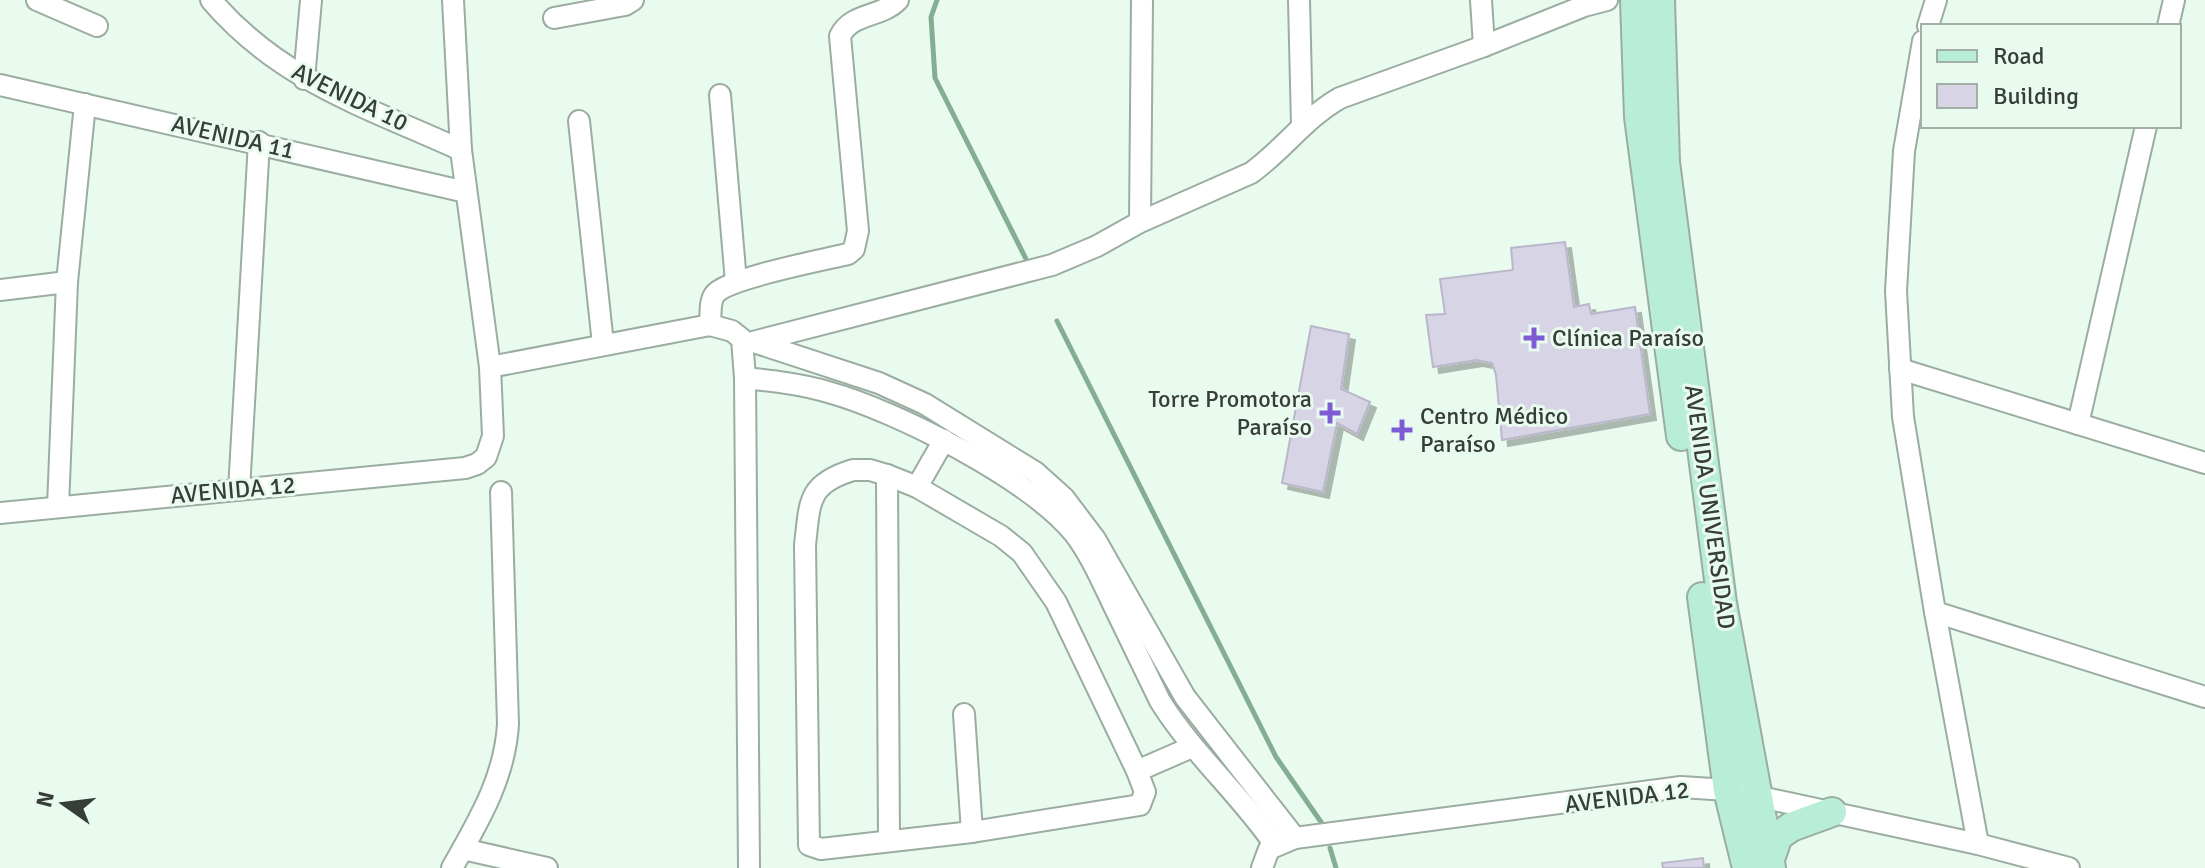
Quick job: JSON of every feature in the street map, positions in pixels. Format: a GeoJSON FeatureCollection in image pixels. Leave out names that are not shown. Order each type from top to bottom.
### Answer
{"type":"FeatureCollection","features":[{"type":"Feature","properties":{"kind":"street"},"geometry":{"type":"LineString","coordinates":[[37,0],[97,26]]}},
{"type":"Feature","properties":{"kind":"street","name":"AVENIDA 10"},"geometry":{"type":"LineString","coordinates":[[211,0],[249,40],[304,79],[461,150]]}},
{"type":"Feature","properties":{"kind":"street"},"geometry":{"type":"LineString","coordinates":[[304,79],[311,0]]}},
{"type":"Feature","properties":{"kind":"street"},"geometry":{"type":"LineString","coordinates":[[453,0],[461,150],[490,367],[710,325],[732,331],[748,341],[879,383],[925,404],[1035,472],[1064,498],[1095,539],[1185,697],[1295,838]]}},
{"type":"Feature","properties":{"kind":"street"},"geometry":{"type":"LineString","coordinates":[[554,18],[625,5],[633,0]]}},
{"type":"Feature","properties":{"kind":"street"},"geometry":{"type":"LineString","coordinates":[[710,325],[713,296],[736,282],[848,254],[854,249],[858,231],[840,36],[849,22],[889,8],[898,0]]}},
{"type":"Feature","properties":{"kind":"street"},"geometry":{"type":"LineString","coordinates":[[1140,222],[1142,0]]}},
{"type":"Feature","properties":{"kind":"street"},"geometry":{"type":"LineString","coordinates":[[1299,0],[1302,126]]}},
{"type":"Feature","properties":{"kind":"street"},"geometry":{"type":"LineString","coordinates":[[1481,0],[1484,46]]}},
{"type":"Feature","properties":{"kind":"street"},"geometry":{"type":"LineString","coordinates":[[748,341],[1052,265],[1251,173],[1321,109],[1340,98],[1607,0]]}},
{"type":"Feature","properties":{"kind":"street","name":"AVENIDA UNIVERSIDAD"},"geometry":{"type":"LineString","coordinates":[[1635,0],[1639,117],[1728,790],[1762,866]]}},
{"type":"Feature","properties":{"kind":"street","name":"AVENIDA UNIVERSIDAD"},"geometry":{"type":"LineString","coordinates":[[1660,0],[1665,162],[1722,603],[1756,796],[1762,866]]}},
{"type":"Feature","properties":{"kind":"street"},"geometry":{"type":"LineString","coordinates":[[1929,24],[1936,0]]}},
{"type":"Feature","properties":{"kind":"street"},"geometry":{"type":"LineString","coordinates":[[2168,24],[2174,0]]}},
{"type":"Feature","properties":{"kind":"street"},"geometry":{"type":"LineString","coordinates":[[1921,53],[1904,151],[1896,291],[1903,417],[1978,844]]}},
{"type":"Feature","properties":{"kind":"street","name":"AVENIDA 11"},"geometry":{"type":"LineString","coordinates":[[0,85],[259,142],[466,192]]}},
{"type":"Feature","properties":{"kind":"street"},"geometry":{"type":"LineString","coordinates":[[720,95],[736,282]]}},
{"type":"Feature","properties":{"kind":"street"},"geometry":{"type":"LineString","coordinates":[[58,507],[67,282],[85,104]]}},
{"type":"Feature","properties":{"kind":"street"},"geometry":{"type":"LineString","coordinates":[[579,121],[603,344]]}},
{"type":"Feature","properties":{"kind":"street"},"geometry":{"type":"LineString","coordinates":[[2078,424],[2146,128]]}},
{"type":"Feature","properties":{"kind":"street"},"geometry":{"type":"LineString","coordinates":[[239,490],[259,142]]}},
{"type":"Feature","properties":{"kind":"street"},"geometry":{"type":"LineString","coordinates":[[0,290],[67,282]]}},
{"type":"Feature","properties":{"kind":"street"},"geometry":{"type":"LineString","coordinates":[[748,341],[745,378],[749,868]]}},
{"type":"Feature","properties":{"kind":"street","name":"AVENIDA 12"},"geometry":{"type":"LineString","coordinates":[[0,513],[465,468],[477,464],[490,449],[493,436],[490,367]]}},
{"type":"Feature","properties":{"kind":"street"},"geometry":{"type":"LineString","coordinates":[[1900,369],[2205,463]]}},
{"type":"Feature","properties":{"kind":"street"},"geometry":{"type":"LineString","coordinates":[[745,378],[832,392],[944,440],[1014,483],[1052,512],[1074,533],[1091,560],[1160,701],[1192,747],[1250,810],[1275,845],[1269,849],[1262,868]]}},
{"type":"Feature","properties":{"kind":"street"},"geometry":{"type":"LineString","coordinates":[[917,487],[944,440]]}},
{"type":"Feature","properties":{"kind":"street"},"geometry":{"type":"LineString","coordinates":[[853,470],[870,470],[917,487],[1001,536],[1022,553],[1040,577],[1056,602],[1137,771],[1145,792],[1140,805],[972,832],[821,849],[813,848],[808,841],[805,561],[808,514],[814,493],[825,481],[853,470]]}},
{"type":"Feature","properties":{"kind":"street"},"geometry":{"type":"LineString","coordinates":[[887,475],[889,841]]}},
{"type":"Feature","properties":{"kind":"street"},"geometry":{"type":"LineString","coordinates":[[452,868],[496,785],[506,749],[508,708],[501,492]]}},
{"type":"Feature","properties":{"kind":"street"},"geometry":{"type":"LineString","coordinates":[[1935,612],[2203,692]]}},
{"type":"Feature","properties":{"kind":"street"},"geometry":{"type":"LineString","coordinates":[[964,714],[972,832]]}},
{"type":"Feature","properties":{"kind":"street"},"geometry":{"type":"LineString","coordinates":[[1137,771],[1192,747]]}},
{"type":"Feature","properties":{"kind":"street","name":"AVENIDA 12"},"geometry":{"type":"LineString","coordinates":[[1275,845],[1295,838],[1390,828],[1681,787],[1728,790],[1978,844],[2069,868]]}},
{"type":"Feature","properties":{"kind":"street"},"geometry":{"type":"LineString","coordinates":[[1762,866],[1778,836],[1791,827],[1832,812]]}},
{"type":"Feature","properties":{"kind":"street"},"geometry":{"type":"LineString","coordinates":[[463,849],[491,862],[547,868]]}},
{"type":"Feature","properties":{"kind":"building","name":"Clínica Paraíso"},"geometry":{"type":"Polygon","coordinates":[[[1565,242],[1574,307],[1589,304],[1591,314],[1635,307],[1650,414],[1502,440],[1496,375],[1492,363],[1477,360],[1433,367],[1426,315],[1445,314],[1440,279],[1513,270],[1511,248],[1565,242]]]}},
{"type":"Feature","properties":{"kind":"building","name":"Torre Promotora Paraíso"},"geometry":{"type":"Polygon","coordinates":[[[1311,326],[1349,334],[1341,389],[1370,402],[1357,434],[1337,423],[1323,492],[1282,483],[1311,326]]]}},
{"type":"Feature","properties":{"kind":"building"},"geometry":{"type":"Polygon","coordinates":[[[1703,858],[1704,868],[1663,868],[1662,863],[1703,858]]]}},
{"type":"Feature","properties":{"kind":"waterway"},"geometry":{"type":"LineString","coordinates":[[937,0],[931,17],[935,78],[1026,259]]}},
{"type":"Feature","properties":{"kind":"waterway"},"geometry":{"type":"LineString","coordinates":[[1057,321],[1276,757],[1321,822]]}},
{"type":"Feature","properties":{"kind":"waterway"},"geometry":{"type":"LineString","coordinates":[[1330,848],[1336,868]]}},
{"type":"Feature","properties":{"kind":"place","name":"Clínica Paraíso"},"geometry":{"type":"Point","coordinates":[1534,338]}},
{"type":"Feature","properties":{"kind":"place","name":"Torre Promotora Paraíso"},"geometry":{"type":"Point","coordinates":[1330,413]}},
{"type":"Feature","properties":{"kind":"place","name":"Centro Médico Paraíso"},"geometry":{"type":"Point","coordinates":[1402,430]}}]}
